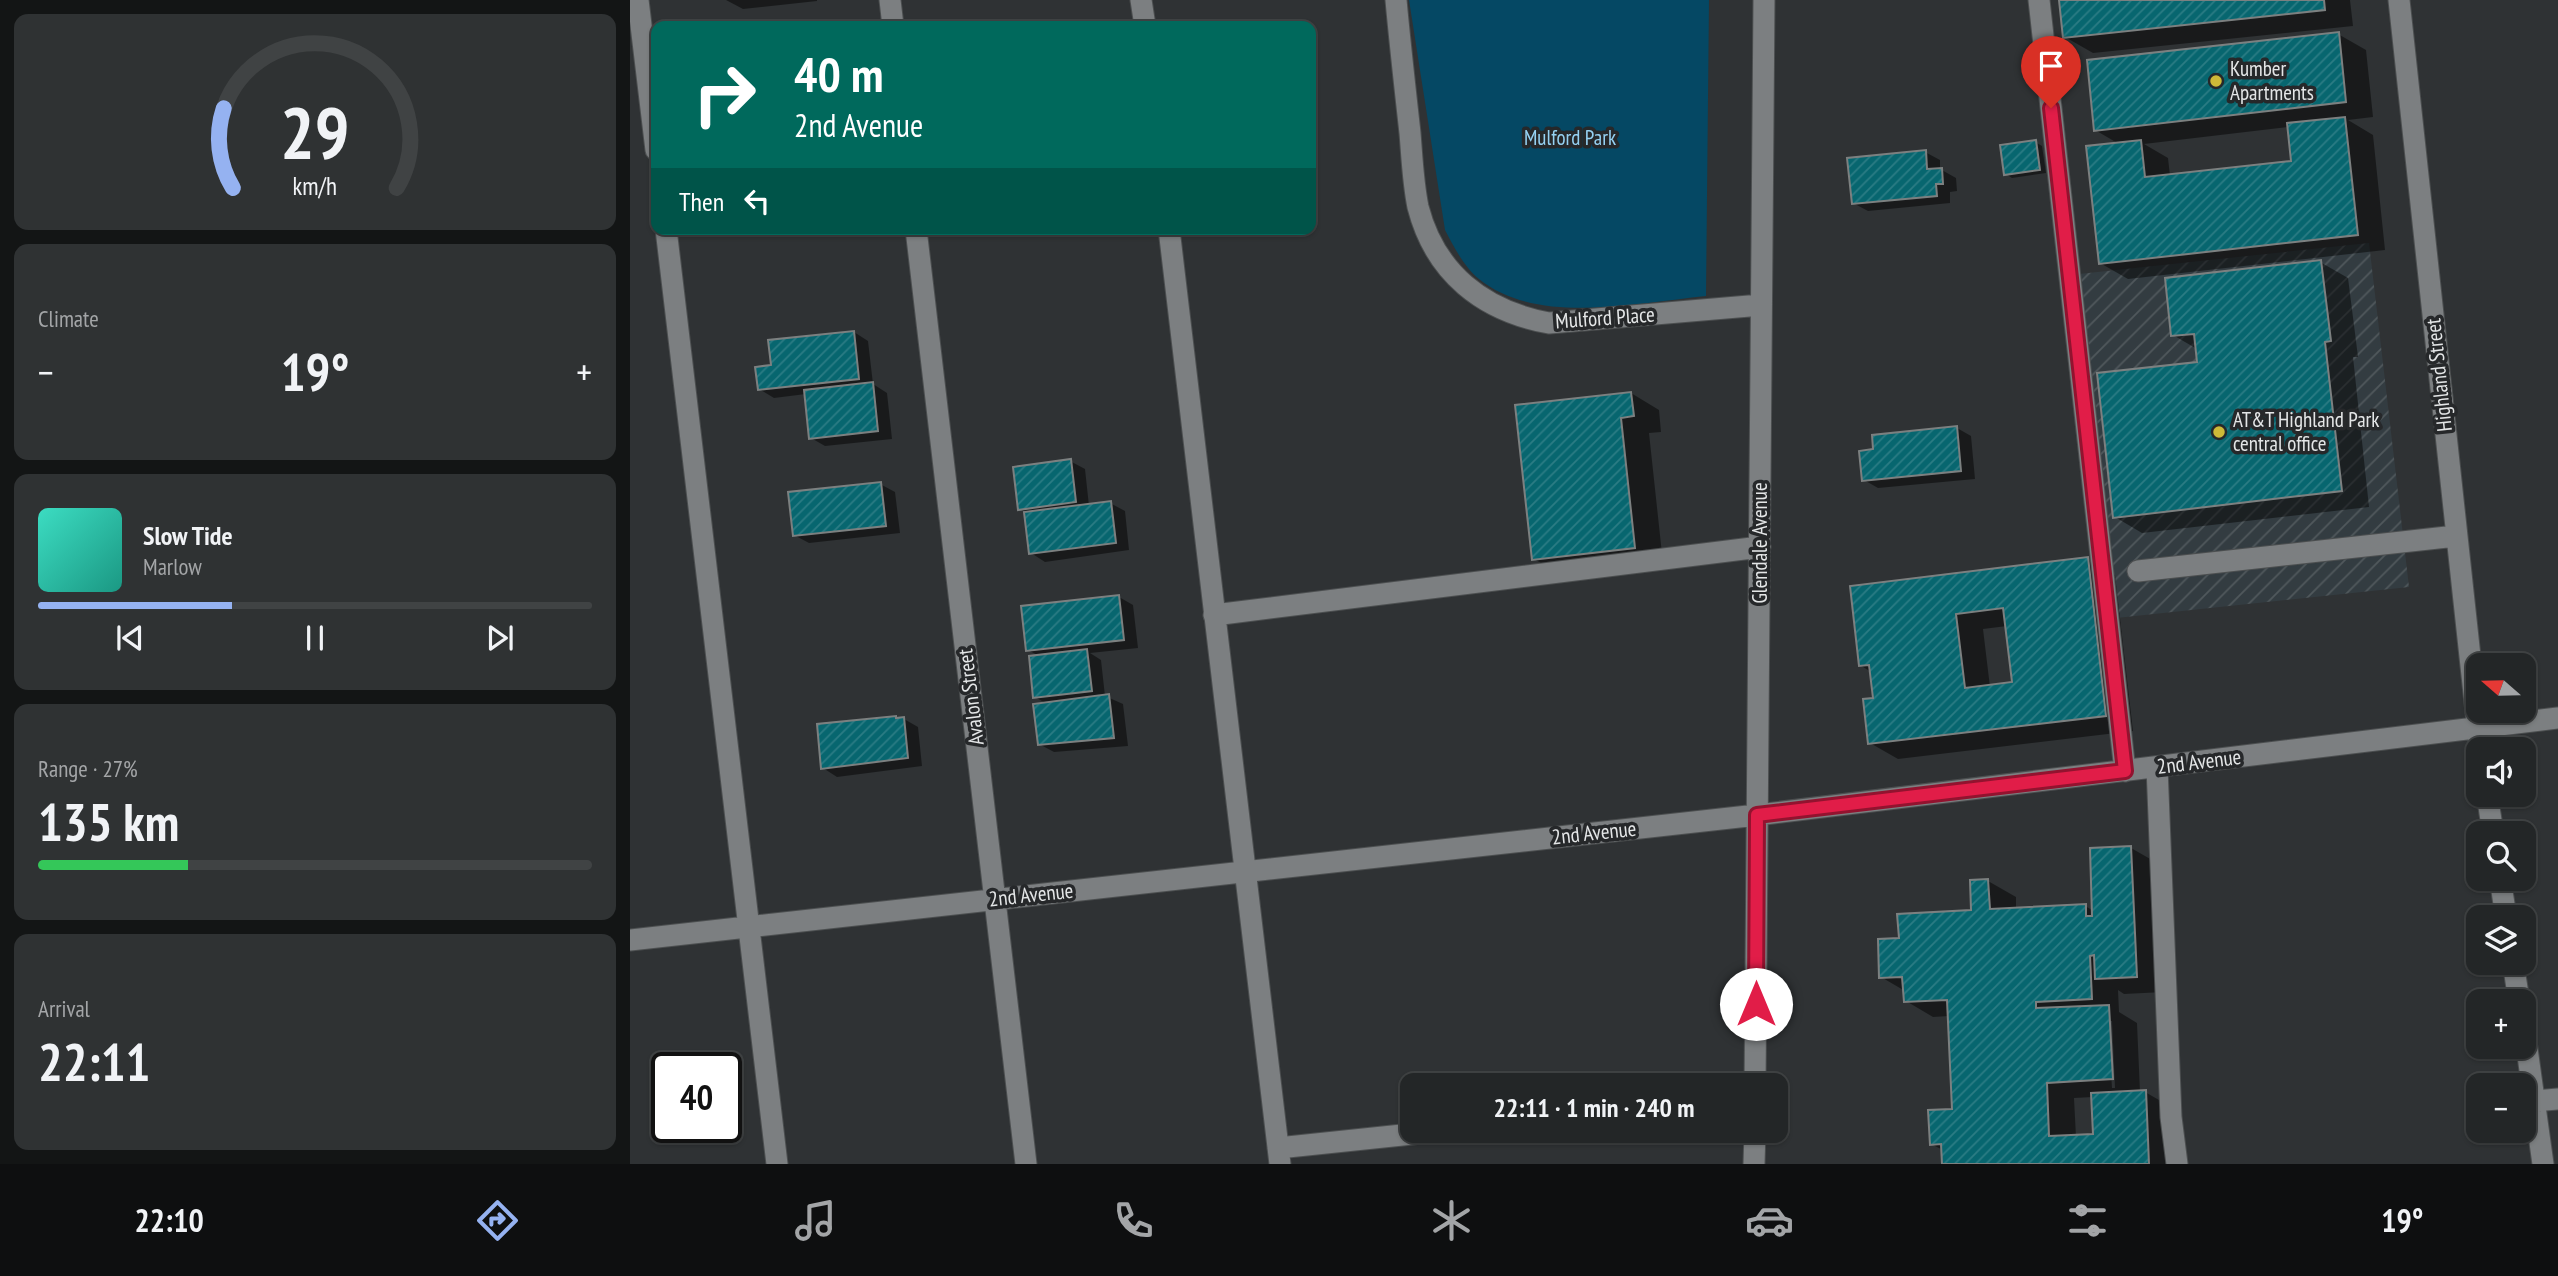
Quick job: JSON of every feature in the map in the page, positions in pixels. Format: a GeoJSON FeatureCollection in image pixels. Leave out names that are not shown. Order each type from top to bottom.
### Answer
{"type":"FeatureCollection","features":[{"type":"Feature","properties":{"kind":"street"},"geometry":{"type":"LineString","coordinates":[[638,0],[651,108]]}},
{"type":"Feature","properties":{"kind":"street"},"geometry":{"type":"LineString","coordinates":[[890,0],[892,21]]}},
{"type":"Feature","properties":{"kind":"street"},"geometry":{"type":"LineString","coordinates":[[1141,0],[1143,21]]}},
{"type":"Feature","properties":{"kind":"street","name":"Mulford Place"},"geometry":{"type":"LineString","coordinates":[[1396,0],[1418,204],[1434,248],[1463,285],[1503,311],[1525,319],[1549,323],[1761,305]]}},
{"type":"Feature","properties":{"kind":"street","name":"Glendale Avenue"},"geometry":{"type":"LineString","coordinates":[[1755,1073],[1764,0]]}},
{"type":"Feature","properties":{"kind":"street"},"geometry":{"type":"LineString","coordinates":[[2039,0],[2125,771]]}},
{"type":"Feature","properties":{"kind":"street","name":"Highland Street"},"geometry":{"type":"LineString","coordinates":[[2399,0],[2478,737]]}},
{"type":"Feature","properties":{"kind":"street"},"geometry":{"type":"LineString","coordinates":[[667,235],[777,1164]]}},
{"type":"Feature","properties":{"kind":"street","name":"Avalon Street"},"geometry":{"type":"LineString","coordinates":[[917,235],[1026,1164]]}},
{"type":"Feature","properties":{"kind":"street"},"geometry":{"type":"LineString","coordinates":[[1170,235],[1279,1156],[1400,1138]]}},
{"type":"Feature","properties":{"kind":"street"},"geometry":{"type":"LineString","coordinates":[[2138,571],[2456,536]]}},
{"type":"Feature","properties":{"kind":"street"},"geometry":{"type":"LineString","coordinates":[[1214,615],[1759,547]]}},
{"type":"Feature","properties":{"kind":"street","name":"2nd Avenue"},"geometry":{"type":"LineString","coordinates":[[630,940],[1757,815],[2558,718]]}},
{"type":"Feature","properties":{"kind":"street"},"geometry":{"type":"LineString","coordinates":[[2157,767],[2171,1104],[2177,1164]]}},
{"type":"Feature","properties":{"kind":"street"},"geometry":{"type":"LineString","coordinates":[[2536,1101],[2558,1098]]}},
{"type":"Feature","properties":{"kind":"street"},"geometry":{"type":"LineString","coordinates":[[2536,1109],[2543,1164]]}},
{"type":"Feature","properties":{"kind":"street"},"geometry":{"type":"LineString","coordinates":[[1754,1164],[1755,1143]]}},
{"type":"Feature","properties":{"kind":"shaded area"},"geometry":{"type":"Polygon","coordinates":[[[2369,243],[2409,587],[2116,618],[2079,274],[2369,243]]]}},
{"type":"Feature","properties":{"kind":"green space","name":"Mulford Park"},"geometry":{"type":"Polygon","coordinates":[[[1409,0],[1709,0],[1706,296],[1619,306],[1558,307],[1503,294],[1479,279],[1469,269],[1445,230],[1409,0]]]}},
{"type":"Feature","properties":{"kind":"building"},"geometry":{"type":"Polygon","coordinates":[[[2059,0],[2324,0],[2325,10],[2063,38],[2059,0]]]}},
{"type":"Feature","properties":{"kind":"building","name":"Kumber Apartments"},"geometry":{"type":"Polygon","coordinates":[[[2339,32],[2346,102],[2094,131],[2087,60],[2339,32]]]}},
{"type":"Feature","properties":{"kind":"building"},"geometry":{"type":"Polygon","coordinates":[[[2345,117],[2358,235],[2099,264],[2086,146],[2141,140],[2145,177],[2291,161],[2287,123],[2345,117]]]}},
{"type":"Feature","properties":{"kind":"building"},"geometry":{"type":"Polygon","coordinates":[[[2036,140],[2040,170],[2004,175],[2000,145],[2036,140]]]}},
{"type":"Feature","properties":{"kind":"building"},"geometry":{"type":"Polygon","coordinates":[[[1926,150],[1927,169],[1942,168],[1943,184],[1936,184],[1937,196],[1852,204],[1847,158],[1926,150]]]}},
{"type":"Feature","properties":{"kind":"building","name":"AT&T Highland Park central office"},"geometry":{"type":"Polygon","coordinates":[[[2321,260],[2331,341],[2325,342],[2342,491],[2113,518],[2097,373],[2197,362],[2194,334],[2171,336],[2165,278],[2321,260]]]}},
{"type":"Feature","properties":{"kind":"building"},"geometry":{"type":"Polygon","coordinates":[[[854,331],[859,379],[758,390],[755,367],[771,365],[768,340],[854,331]]]}},
{"type":"Feature","properties":{"kind":"building"},"geometry":{"type":"Polygon","coordinates":[[[873,382],[878,431],[809,439],[804,390],[873,382]]]}},
{"type":"Feature","properties":{"kind":"building"},"geometry":{"type":"Polygon","coordinates":[[[1631,392],[1634,416],[1621,418],[1635,548],[1532,560],[1515,405],[1631,392]]]}},
{"type":"Feature","properties":{"kind":"building"},"geometry":{"type":"Polygon","coordinates":[[[1957,426],[1961,471],[1862,481],[1859,451],[1873,449],[1872,435],[1957,426]]]}},
{"type":"Feature","properties":{"kind":"building"},"geometry":{"type":"Polygon","coordinates":[[[1071,459],[1076,502],[1018,510],[1013,467],[1071,459]]]}},
{"type":"Feature","properties":{"kind":"building"},"geometry":{"type":"Polygon","coordinates":[[[881,482],[886,526],[793,536],[788,492],[881,482]]]}},
{"type":"Feature","properties":{"kind":"building"},"geometry":{"type":"Polygon","coordinates":[[[1111,501],[1116,543],[1029,554],[1024,512],[1111,501]]]}},
{"type":"Feature","properties":{"kind":"building"},"geometry":{"type":"Polygon","coordinates":[[[2088,557],[2106,716],[1868,744],[1863,699],[1873,698],[1869,665],[1859,666],[1850,586],[2088,557]],[[2003,608],[1956,614],[1965,688],[2012,682],[2003,608]]]}},
{"type":"Feature","properties":{"kind":"building"},"geometry":{"type":"Polygon","coordinates":[[[1119,595],[1124,640],[1026,651],[1021,606],[1119,595]]]}},
{"type":"Feature","properties":{"kind":"building"},"geometry":{"type":"Polygon","coordinates":[[[1087,649],[1092,691],[1033,698],[1029,656],[1087,649]]]}},
{"type":"Feature","properties":{"kind":"building"},"geometry":{"type":"Polygon","coordinates":[[[1109,694],[1114,738],[1038,745],[1033,704],[1109,694]]]}},
{"type":"Feature","properties":{"kind":"building"},"geometry":{"type":"Polygon","coordinates":[[[904,717],[908,758],[821,769],[817,724],[904,717]]]}},
{"type":"Feature","properties":{"kind":"building"},"geometry":{"type":"Polygon","coordinates":[[[2131,846],[2137,977],[2095,979],[2094,955],[2090,956],[2092,999],[2036,1002],[2036,1008],[2109,1005],[2113,1079],[2047,1083],[2049,1136],[2093,1134],[2091,1093],[2146,1090],[2149,1164],[1942,1164],[1941,1144],[1930,1145],[1928,1110],[1952,1109],[1947,1000],[1904,1002],[1902,977],[1879,978],[1878,939],[1899,938],[1897,914],[1971,910],[1970,880],[1988,879],[1990,909],[2086,904],[2086,916],[2092,916],[2090,848],[2131,846]]]}},
{"type":"Feature","properties":{"kind":"place","name":"Kumber Apartments"},"geometry":{"type":"Point","coordinates":[2216,81]}},
{"type":"Feature","properties":{"kind":"place","name":"AT&T Highland Park central office"},"geometry":{"type":"Point","coordinates":[2219,432]}},
{"type":"Feature","properties":{"kind":"route"},"geometry":{"type":"LineString","coordinates":[[1756,1004],[1757,815],[2125,771],[2051,108]]}}]}
